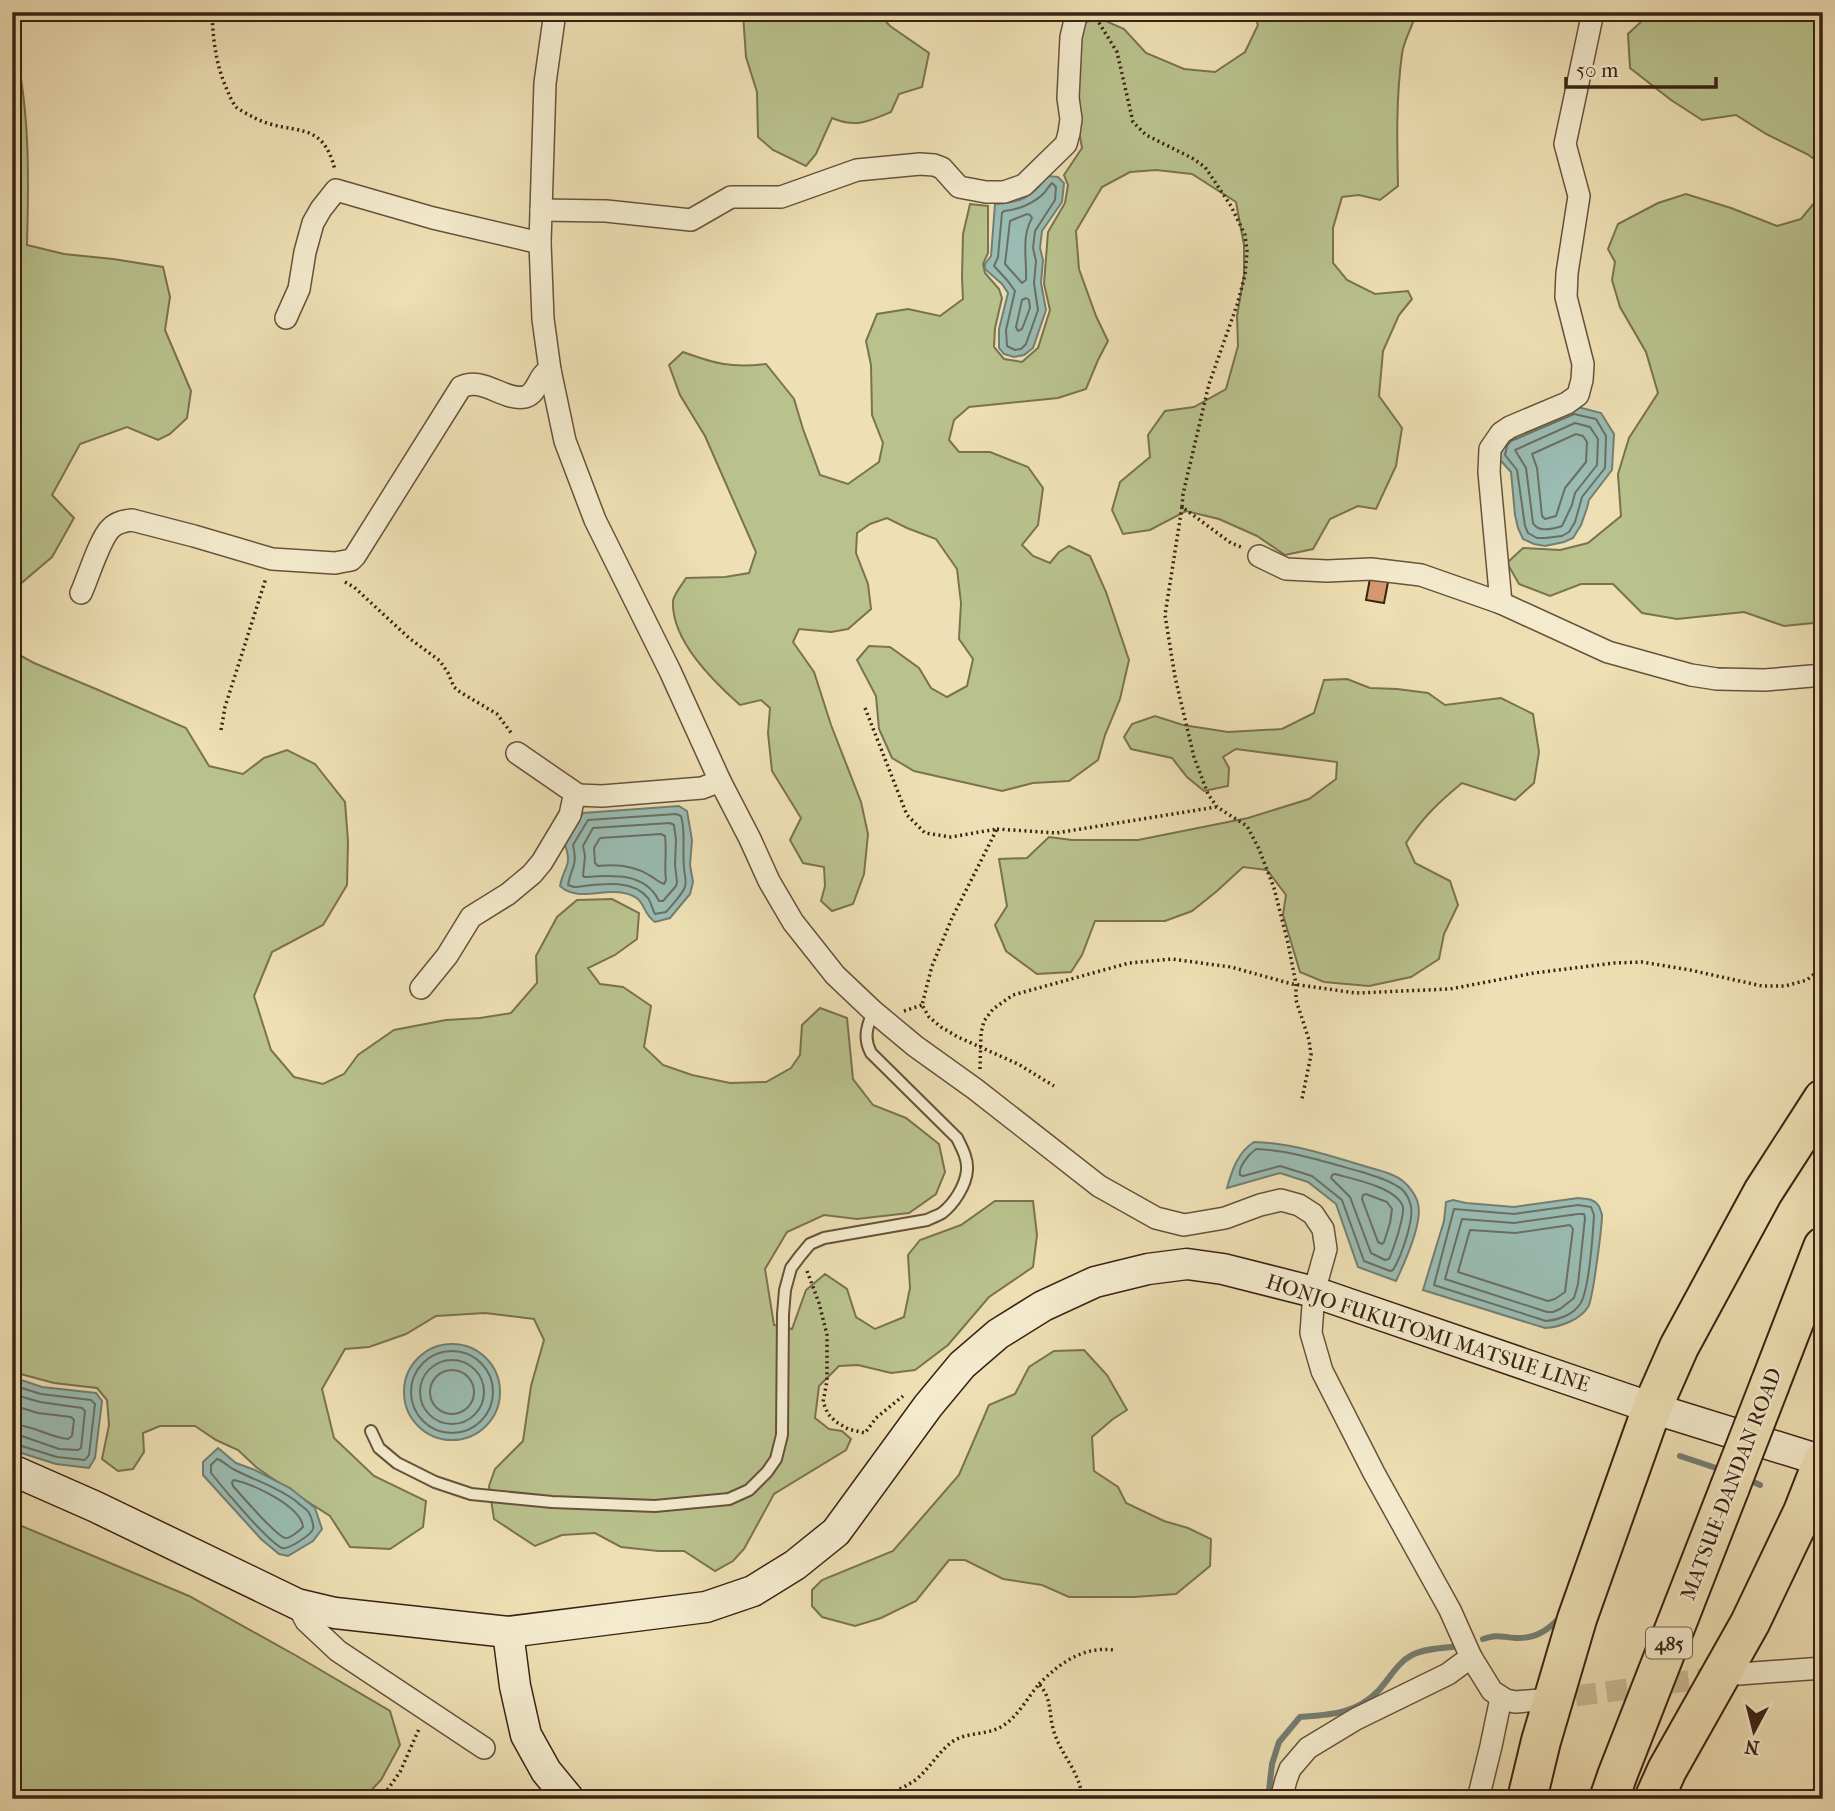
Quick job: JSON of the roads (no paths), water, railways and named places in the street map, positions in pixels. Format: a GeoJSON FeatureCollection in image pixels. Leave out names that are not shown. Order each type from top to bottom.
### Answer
{"type":"FeatureCollection","features":[{"type":"Feature","properties":{"kind":"highway"},"geometry":{"type":"LineString","coordinates":[[1527,1799],[1577,1619],[1652,1408],[1679,1347],[1763,1192],[1823,1099]]}},
{"type":"Feature","properties":{"kind":"highway","name":"MATSUE-DANDAN ROAD"},"geometry":{"type":"LineString","coordinates":[[1609,1799],[1823,1247]]}},
{"type":"Feature","properties":{"kind":"highway"},"geometry":{"type":"LineString","coordinates":[[1654,1799],[1667,1769],[1750,1623],[1803,1512],[1823,1461]]}},
{"type":"Feature","properties":{"kind":"main road","name":"HONJO FUKUTOMI MATSUE LINE"},"geometry":{"type":"LineString","coordinates":[[12,1470],[96,1507],[298,1604],[335,1613],[508,1632],[706,1607],[753,1591],[795,1565],[836,1532],[962,1364],[998,1334],[1043,1306],[1095,1282],[1148,1269],[1187,1264],[1223,1269],[1314,1292],[1652,1408],[1823,1461]]}},
{"type":"Feature","properties":{"kind":"main road"},"geometry":{"type":"LineString","coordinates":[[508,1632],[514,1686],[526,1735],[545,1771],[569,1799]]}},
{"type":"Feature","properties":{"kind":"street"},"geometry":{"type":"LineString","coordinates":[[555,12],[545,83],[540,243],[543,320],[565,441],[596,520],[769,881],[793,922],[835,975],[873,1011],[915,1046],[1099,1185],[1156,1218],[1184,1225],[1226,1218],[1281,1200],[1299,1205],[1313,1214],[1323,1229],[1326,1249],[1314,1292],[1311,1334],[1322,1371],[1374,1473],[1445,1600],[1471,1657],[1492,1691],[1501,1698],[1515,1702],[1540,1700]]}},
{"type":"Feature","properties":{"kind":"street"},"geometry":{"type":"LineString","coordinates":[[541,211],[606,211],[691,220],[731,197],[782,197],[857,170],[920,164],[933,164],[942,168],[959,187],[1004,192],[1024,185],[1066,144],[1071,119],[1068,98],[1071,37],[1077,12]]}},
{"type":"Feature","properties":{"kind":"street"},"geometry":{"type":"LineString","coordinates":[[1501,603],[1489,472],[1490,449],[1501,433],[1510,427],[1567,403],[1578,395],[1582,380],[1583,364],[1566,297],[1579,196],[1565,144],[1593,12]]}},
{"type":"Feature","properties":{"kind":"street"},"geometry":{"type":"LineString","coordinates":[[286,318],[299,289],[313,223],[336,190],[433,218],[540,243]]}},
{"type":"Feature","properties":{"kind":"street"},"geometry":{"type":"LineString","coordinates":[[81,593],[105,536],[110,529],[132,520],[272,559],[344,562],[355,556],[461,387],[475,384],[507,395],[524,397],[533,392],[544,372],[550,370]]}},
{"type":"Feature","properties":{"kind":"street"},"geometry":{"type":"LineString","coordinates":[[1259,556],[1286,569],[1371,569],[1421,575],[1501,603],[1608,652],[1691,675],[1717,679],[1765,680],[1823,675]]}},
{"type":"Feature","properties":{"kind":"street"},"geometry":{"type":"LineString","coordinates":[[517,754],[579,795],[602,796],[702,788],[720,781]]}},
{"type":"Feature","properties":{"kind":"street"},"geometry":{"type":"LineString","coordinates":[[421,988],[447,957],[471,917],[508,894],[542,862],[570,815],[573,801],[579,795]]}},
{"type":"Feature","properties":{"kind":"street"},"geometry":{"type":"LineString","coordinates":[[298,1604],[306,1621],[338,1651],[484,1748]]}},
{"type":"Feature","properties":{"kind":"street"},"geometry":{"type":"LineString","coordinates":[[1281,1799],[1290,1769],[1308,1748],[1356,1719],[1448,1674],[1471,1657]]}},
{"type":"Feature","properties":{"kind":"street"},"geometry":{"type":"LineString","coordinates":[[1739,1674],[1823,1668]]}},
{"type":"Feature","properties":{"kind":"street"},"geometry":{"type":"LineString","coordinates":[[1478,1799],[1501,1698]]}},
{"type":"Feature","properties":{"kind":"lane"},"geometry":{"type":"LineString","coordinates":[[371,1432],[379,1448],[397,1463],[435,1482],[471,1494],[552,1502],[655,1506],[729,1499],[749,1490],[776,1459],[782,1435],[783,1314],[785,1290],[791,1268],[810,1244],[824,1238],[927,1220],[942,1213],[954,1200],[968,1170],[957,1138],[871,1053],[866,1044],[866,1030],[873,1011]]}},
{"type":"Feature","properties":{"kind":"water"},"geometry":{"type":"Polygon","coordinates":[[[1047,176],[1058,177],[1064,183],[1062,202],[1042,231],[1041,283],[1046,310],[1033,348],[1024,355],[1014,357],[1004,354],[999,348],[999,329],[1008,293],[985,269],[991,256],[995,204],[1012,202],[1031,194],[1047,176]]]}},
{"type":"Feature","properties":{"kind":"water"},"geometry":{"type":"Polygon","coordinates":[[[1574,406],[1601,413],[1614,434],[1612,470],[1589,500],[1581,525],[1573,538],[1545,546],[1534,544],[1523,539],[1518,528],[1511,472],[1502,462],[1494,460],[1502,441],[1574,406]]]}},
{"type":"Feature","properties":{"kind":"water"},"geometry":{"type":"Polygon","coordinates":[[[679,806],[687,811],[692,840],[690,865],[693,882],[690,894],[670,918],[655,922],[632,895],[616,892],[574,893],[560,886],[568,863],[565,845],[583,813],[679,806]]]}},
{"type":"Feature","properties":{"kind":"water"},"geometry":{"type":"Polygon","coordinates":[[[1254,1142],[1296,1147],[1324,1154],[1390,1174],[1406,1184],[1416,1198],[1419,1212],[1412,1243],[1396,1281],[1358,1267],[1336,1204],[1308,1182],[1280,1173],[1227,1188],[1240,1156],[1254,1142]]]}},
{"type":"Feature","properties":{"kind":"water"},"geometry":{"type":"Polygon","coordinates":[[[1578,1198],[1594,1201],[1602,1215],[1590,1301],[1584,1312],[1575,1319],[1545,1328],[1423,1290],[1444,1221],[1446,1202],[1453,1200],[1514,1207],[1578,1198]]]}},
{"type":"Feature","properties":{"kind":"water"},"geometry":{"type":"Polygon","coordinates":[[[452,1344],[470,1348],[486,1358],[496,1374],[500,1392],[496,1410],[486,1426],[470,1436],[452,1440],[434,1436],[418,1426],[408,1410],[404,1392],[408,1374],[418,1358],[434,1348],[452,1344]]]}},
{"type":"Feature","properties":{"kind":"water"},"geometry":{"type":"Polygon","coordinates":[[[12,1377],[42,1387],[96,1393],[102,1401],[95,1458],[89,1468],[56,1464],[12,1450],[12,1377]]]}},
{"type":"Feature","properties":{"kind":"water"},"geometry":{"type":"Polygon","coordinates":[[[218,1448],[236,1463],[290,1488],[315,1508],[322,1529],[313,1541],[288,1556],[279,1554],[261,1539],[203,1475],[203,1462],[218,1448]]]}},
{"type":"Feature","properties":{"kind":"waterway"},"geometry":{"type":"LineString","coordinates":[[1680,1456],[1722,1470]]}},
{"type":"Feature","properties":{"kind":"waterway"},"geometry":{"type":"LineString","coordinates":[[1745,1478],[1760,1485]]}},
{"type":"Feature","properties":{"kind":"waterway"},"geometry":{"type":"LineString","coordinates":[[1817,1521],[1823,1526]]}},
{"type":"Feature","properties":{"kind":"waterway"},"geometry":{"type":"LineString","coordinates":[[1483,1639],[1496,1636],[1529,1637],[1546,1630],[1560,1617]]}},
{"type":"Feature","properties":{"kind":"waterway"},"geometry":{"type":"LineString","coordinates":[[1268,1799],[1272,1764],[1279,1742],[1300,1717],[1352,1709],[1379,1690],[1398,1666],[1412,1655],[1460,1646]]}},
{"type":"Feature","properties":{"kind":"tunnel"},"geometry":{"type":"LineString","coordinates":[[1545,1700],[1725,1676]]}}]}
